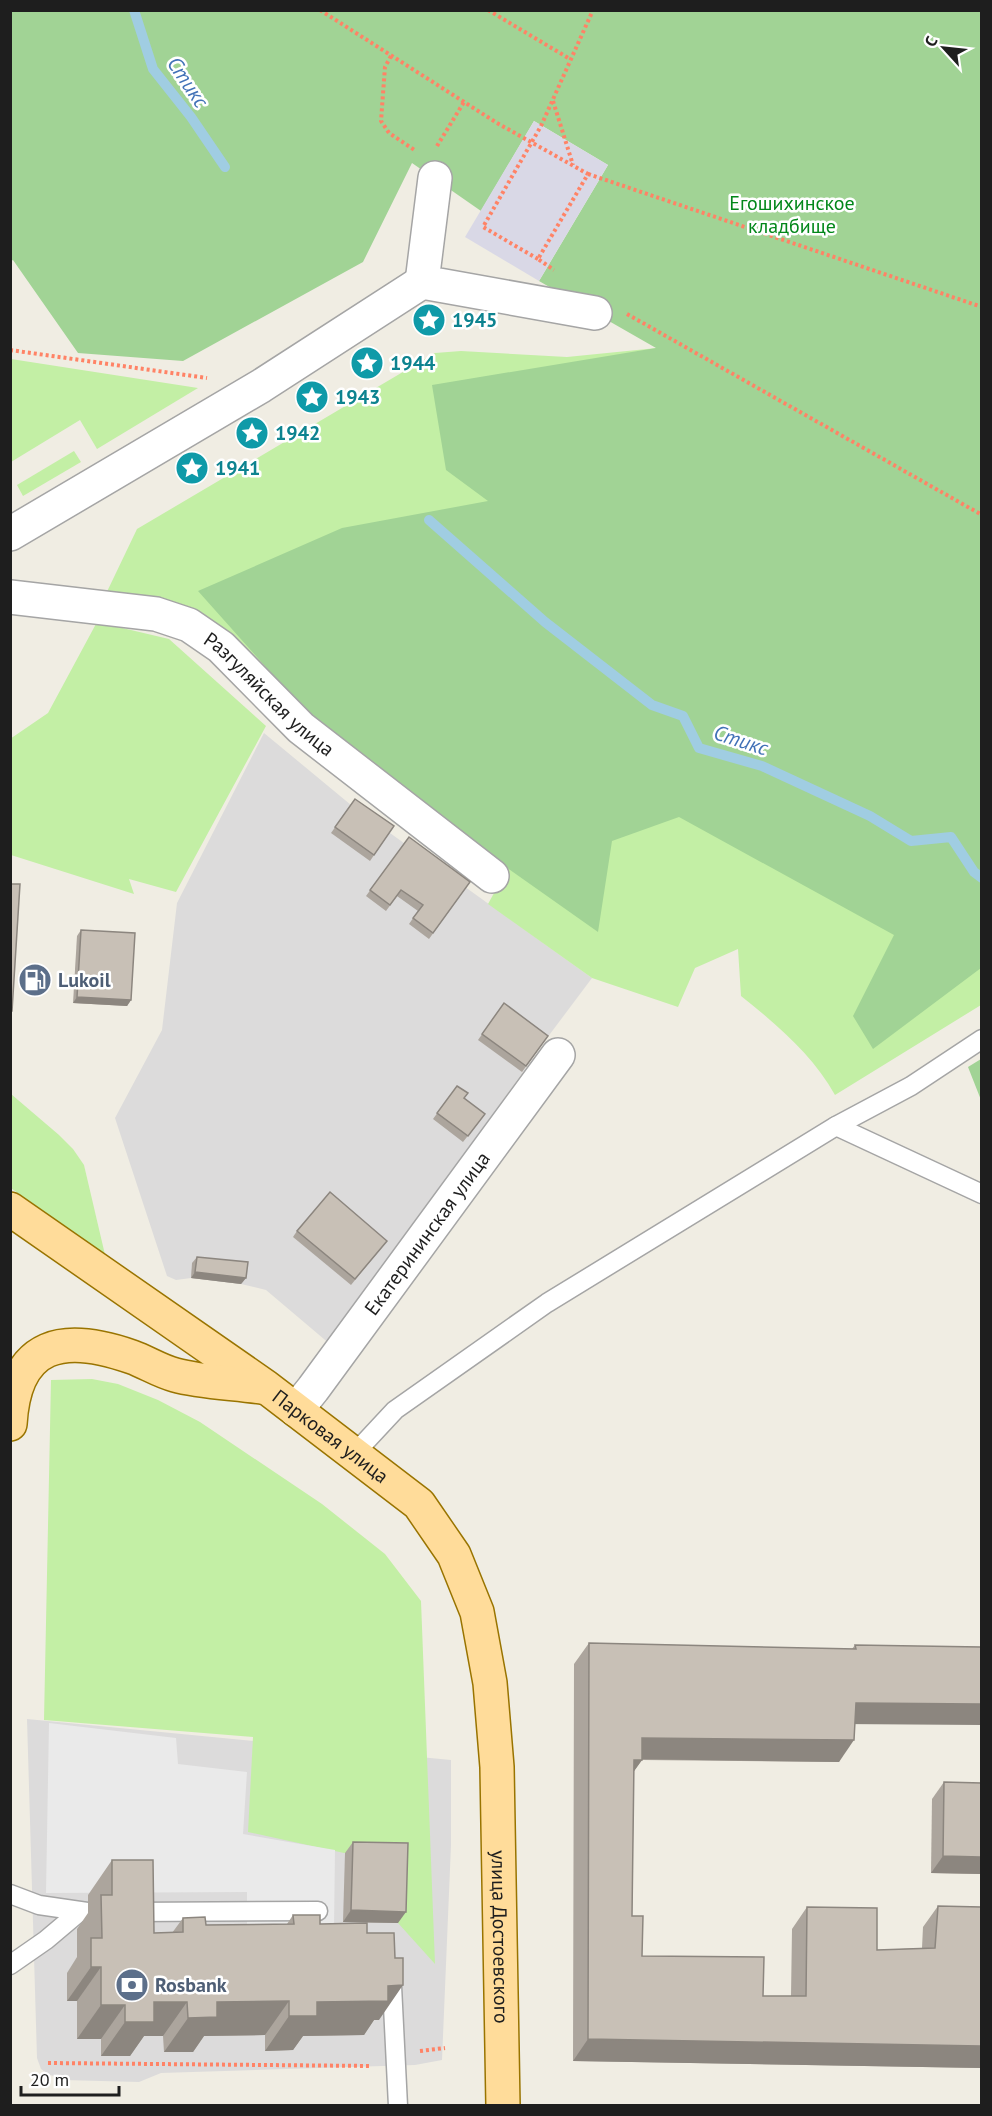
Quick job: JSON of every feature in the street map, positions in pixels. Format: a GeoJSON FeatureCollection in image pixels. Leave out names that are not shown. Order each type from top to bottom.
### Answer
{"type":"FeatureCollection","features":[{"type":"Feature","properties":{"kind":"main road","name":"Парковая улица"},"geometry":{"type":"LineString","coordinates":[[10,1209],[266,1387],[419,1504],[454,1555],[477,1612],[490,1683],[497,1767]]}},
{"type":"Feature","properties":{"kind":"main road"},"geometry":{"type":"LineString","coordinates":[[10,1424],[15,1391],[24,1370],[46,1350],[66,1344],[112,1350],[174,1375],[266,1387]]}},
{"type":"Feature","properties":{"kind":"main road","name":"улица Достоевского"},"geometry":{"type":"LineString","coordinates":[[497,1767],[503,2106]]}},
{"type":"Feature","properties":{"kind":"street"},"geometry":{"type":"LineString","coordinates":[[422,282],[429,160]]}},
{"type":"Feature","properties":{"kind":"street"},"geometry":{"type":"LineString","coordinates":[[10,534],[261,386],[422,282],[609,313]]}},
{"type":"Feature","properties":{"kind":"street","name":"Разгуляйская улица"},"geometry":{"type":"LineString","coordinates":[[10,597],[156,614],[189,625],[221,647],[300,728],[492,876]]}},
{"type":"Feature","properties":{"kind":"street","name":"Екатерининская улица"},"geometry":{"type":"LineString","coordinates":[[296,1410],[558,1055]]}},
{"type":"Feature","properties":{"kind":"lane"},"geometry":{"type":"LineString","coordinates":[[354,1454],[395,1410],[547,1303],[836,1126],[911,1086],[981,1039]]}},
{"type":"Feature","properties":{"kind":"lane"},"geometry":{"type":"LineString","coordinates":[[836,1126],[981,1194]]}},
{"type":"Feature","properties":{"kind":"lane"},"geometry":{"type":"LineString","coordinates":[[10,1894],[39,1905],[83,1913],[10,1965]]}},
{"type":"Feature","properties":{"kind":"lane"},"geometry":{"type":"LineString","coordinates":[[129,1912],[318,1911]]}},
{"type":"Feature","properties":{"kind":"lane"},"geometry":{"type":"LineString","coordinates":[[392,1986],[398,2106]]}},
{"type":"Feature","properties":{"kind":"path"},"geometry":{"type":"LineString","coordinates":[[320,10],[464,102],[588,174],[981,307]]}},
{"type":"Feature","properties":{"kind":"path"},"geometry":{"type":"LineString","coordinates":[[488,10],[571,59]]}},
{"type":"Feature","properties":{"kind":"path"},"geometry":{"type":"LineString","coordinates":[[548,266],[483,227],[532,142],[593,10]]}},
{"type":"Feature","properties":{"kind":"path"},"geometry":{"type":"LineString","coordinates":[[391,57],[385,67],[381,121],[389,133],[429,160],[464,102]]}},
{"type":"Feature","properties":{"kind":"path"},"geometry":{"type":"LineString","coordinates":[[552,100],[573,165]]}},
{"type":"Feature","properties":{"kind":"path"},"geometry":{"type":"LineString","coordinates":[[538,259],[588,174]]}},
{"type":"Feature","properties":{"kind":"path"},"geometry":{"type":"LineString","coordinates":[[609,313],[981,515]]}},
{"type":"Feature","properties":{"kind":"path"},"geometry":{"type":"LineString","coordinates":[[10,350],[261,386]]}},
{"type":"Feature","properties":{"kind":"path"},"geometry":{"type":"LineString","coordinates":[[48,2063],[381,2066],[410,2052],[445,2048]]}},
{"type":"Feature","properties":{"kind":"shaded area"},"geometry":{"type":"Polygon","coordinates":[[[534,121],[608,165],[539,281],[465,237],[534,121]]]}},
{"type":"Feature","properties":{"kind":"shaded area"},"geometry":{"type":"Polygon","coordinates":[[[264,733],[351,805],[592,978],[544,1042],[331,1345],[266,1290],[241,1284],[191,1278],[176,1280],[167,1276],[115,1118],[162,1030],[177,903],[264,733]]]}},
{"type":"Feature","properties":{"kind":"shaded area"},"geometry":{"type":"Polygon","coordinates":[[[27,1719],[451,1760],[451,1845],[442,2060],[415,2065],[161,2073],[139,2082],[63,2080],[41,2069],[37,2058],[27,1719]]]}},
{"type":"Feature","properties":{"kind":"shaded area"},"geometry":{"type":"Polygon","coordinates":[[[49,1723],[176,1738],[178,1764],[247,1772],[243,1834],[335,1850],[334,1928],[247,1927],[247,1892],[46,1893],[49,1723]]]}},
{"type":"Feature","properties":{"kind":"green space","name":"Егошихинское кладбище"},"geometry":{"type":"Polygon","coordinates":[[[11,11],[981,11],[981,968],[873,1049],[853,1016],[894,935],[679,817],[612,841],[598,932],[339,749],[198,591],[342,528],[488,501],[446,470],[432,385],[656,348],[539,281],[608,165],[534,121],[481,211],[412,163],[363,262],[183,361],[78,353],[13,260],[11,261],[11,11]]]}},
{"type":"Feature","properties":{"kind":"green space"},"geometry":{"type":"Polygon","coordinates":[[[657,348],[981,617],[981,1005],[835,1095],[805,1053],[741,996],[738,949],[695,968],[678,1007],[592,978],[488,904],[504,875],[252,671],[103,600],[137,529],[435,353],[461,351],[567,357],[657,348]]]}},
{"type":"Feature","properties":{"kind":"green space"},"geometry":{"type":"Polygon","coordinates":[[[11,359],[198,388],[97,449],[80,420],[11,462],[11,359]]]}},
{"type":"Feature","properties":{"kind":"green space"},"geometry":{"type":"Polygon","coordinates":[[[74,451],[81,462],[23,496],[17,485],[74,451]]]}},
{"type":"Feature","properties":{"kind":"green space"},"geometry":{"type":"Polygon","coordinates":[[[97,622],[169,639],[266,726],[176,892],[129,879],[134,894],[11,855],[10,739],[48,713],[97,622]]]}},
{"type":"Feature","properties":{"kind":"green space"},"geometry":{"type":"Polygon","coordinates":[[[981,1059],[981,1100],[968,1067],[981,1059]]]}},
{"type":"Feature","properties":{"kind":"green space"},"geometry":{"type":"Polygon","coordinates":[[[11,1094],[59,1135],[84,1165],[106,1259],[11,1188],[11,1094]]]}},
{"type":"Feature","properties":{"kind":"green space"},"geometry":{"type":"Polygon","coordinates":[[[92,1379],[118,1384],[158,1400],[200,1422],[322,1504],[385,1554],[421,1601],[435,1964],[398,1923],[399,1854],[344,1853],[248,1832],[253,1737],[44,1720],[51,1380],[92,1379]]]}},
{"type":"Feature","properties":{"kind":"building"},"geometry":{"type":"Polygon","coordinates":[[[355,799],[394,826],[374,855],[335,827],[355,799]]]}},
{"type":"Feature","properties":{"kind":"building"},"geometry":{"type":"Polygon","coordinates":[[[409,837],[470,882],[433,933],[413,918],[423,905],[401,890],[390,905],[370,890],[409,837]]]}},
{"type":"Feature","properties":{"kind":"building"},"geometry":{"type":"Polygon","coordinates":[[[10,884],[20,884],[12,1011],[10,1011],[10,884]]]}},
{"type":"Feature","properties":{"kind":"building"},"geometry":{"type":"Polygon","coordinates":[[[81,930],[135,933],[131,1000],[77,997],[81,930]]]}},
{"type":"Feature","properties":{"kind":"building"},"geometry":{"type":"Polygon","coordinates":[[[504,1003],[548,1036],[526,1066],[482,1034],[504,1003]]]}},
{"type":"Feature","properties":{"kind":"building"},"geometry":{"type":"Polygon","coordinates":[[[457,1086],[468,1093],[464,1098],[485,1114],[468,1136],[437,1113],[457,1086]]]}},
{"type":"Feature","properties":{"kind":"building"},"geometry":{"type":"Polygon","coordinates":[[[330,1192],[387,1241],[355,1279],[297,1231],[330,1192]]]}},
{"type":"Feature","properties":{"kind":"building"},"geometry":{"type":"Polygon","coordinates":[[[197,1257],[248,1262],[246,1278],[195,1272],[197,1257]]]}},
{"type":"Feature","properties":{"kind":"building"},"geometry":{"type":"Polygon","coordinates":[[[589,1643],[856,1649],[855,1645],[981,1647],[981,1704],[856,1703],[854,1740],[642,1738],[642,1760],[634,1760],[632,1916],[643,1916],[642,1956],[764,1957],[763,1996],[806,1996],[807,1907],[877,1908],[877,1950],[935,1948],[938,1906],[981,1907],[981,2046],[588,2039],[589,1643]]]}},
{"type":"Feature","properties":{"kind":"building"},"geometry":{"type":"Polygon","coordinates":[[[944,1782],[981,1783],[981,1857],[943,1856],[944,1782]]]}},
{"type":"Feature","properties":{"kind":"building"},"geometry":{"type":"Polygon","coordinates":[[[353,1842],[408,1843],[406,1912],[351,1910],[353,1842]]]}},
{"type":"Feature","properties":{"kind":"building"},"geometry":{"type":"Polygon","coordinates":[[[112,1860],[153,1860],[154,1933],[183,1932],[183,1918],[205,1917],[206,1925],[294,1924],[293,1915],[320,1915],[320,1924],[367,1923],[367,1933],[394,1933],[395,1958],[403,1958],[403,1985],[388,1986],[388,2001],[317,2002],[317,2016],[289,2016],[289,2001],[217,2002],[217,2017],[188,2018],[187,2002],[154,2002],[154,2022],[125,2022],[125,2005],[101,2005],[101,1967],[91,1967],[91,1938],[102,1938],[101,1895],[112,1895],[112,1860]]]}},
{"type":"Feature","properties":{"kind":"waterway","name":"Стикс"},"geometry":{"type":"LineString","coordinates":[[134,10],[153,69],[191,117],[225,167]]}},
{"type":"Feature","properties":{"kind":"waterway","name":"Стикс"},"geometry":{"type":"LineString","coordinates":[[429,520],[545,622],[652,705],[683,716],[699,748],[762,766],[870,816],[911,841],[951,837],[974,872],[982,878]]}},
{"type":"Feature","properties":{"kind":"place","name":"1945"},"geometry":{"type":"Point","coordinates":[429,320]}},
{"type":"Feature","properties":{"kind":"place","name":"1944"},"geometry":{"type":"Point","coordinates":[367,363]}},
{"type":"Feature","properties":{"kind":"place","name":"1943"},"geometry":{"type":"Point","coordinates":[312,397]}},
{"type":"Feature","properties":{"kind":"place","name":"1942"},"geometry":{"type":"Point","coordinates":[252,433]}},
{"type":"Feature","properties":{"kind":"place","name":"1941"},"geometry":{"type":"Point","coordinates":[192,468]}},
{"type":"Feature","properties":{"kind":"place","name":"Lukoil"},"geometry":{"type":"Point","coordinates":[35,980]}},
{"type":"Feature","properties":{"kind":"place","name":"Rosbank"},"geometry":{"type":"Point","coordinates":[132,1985]}}]}
